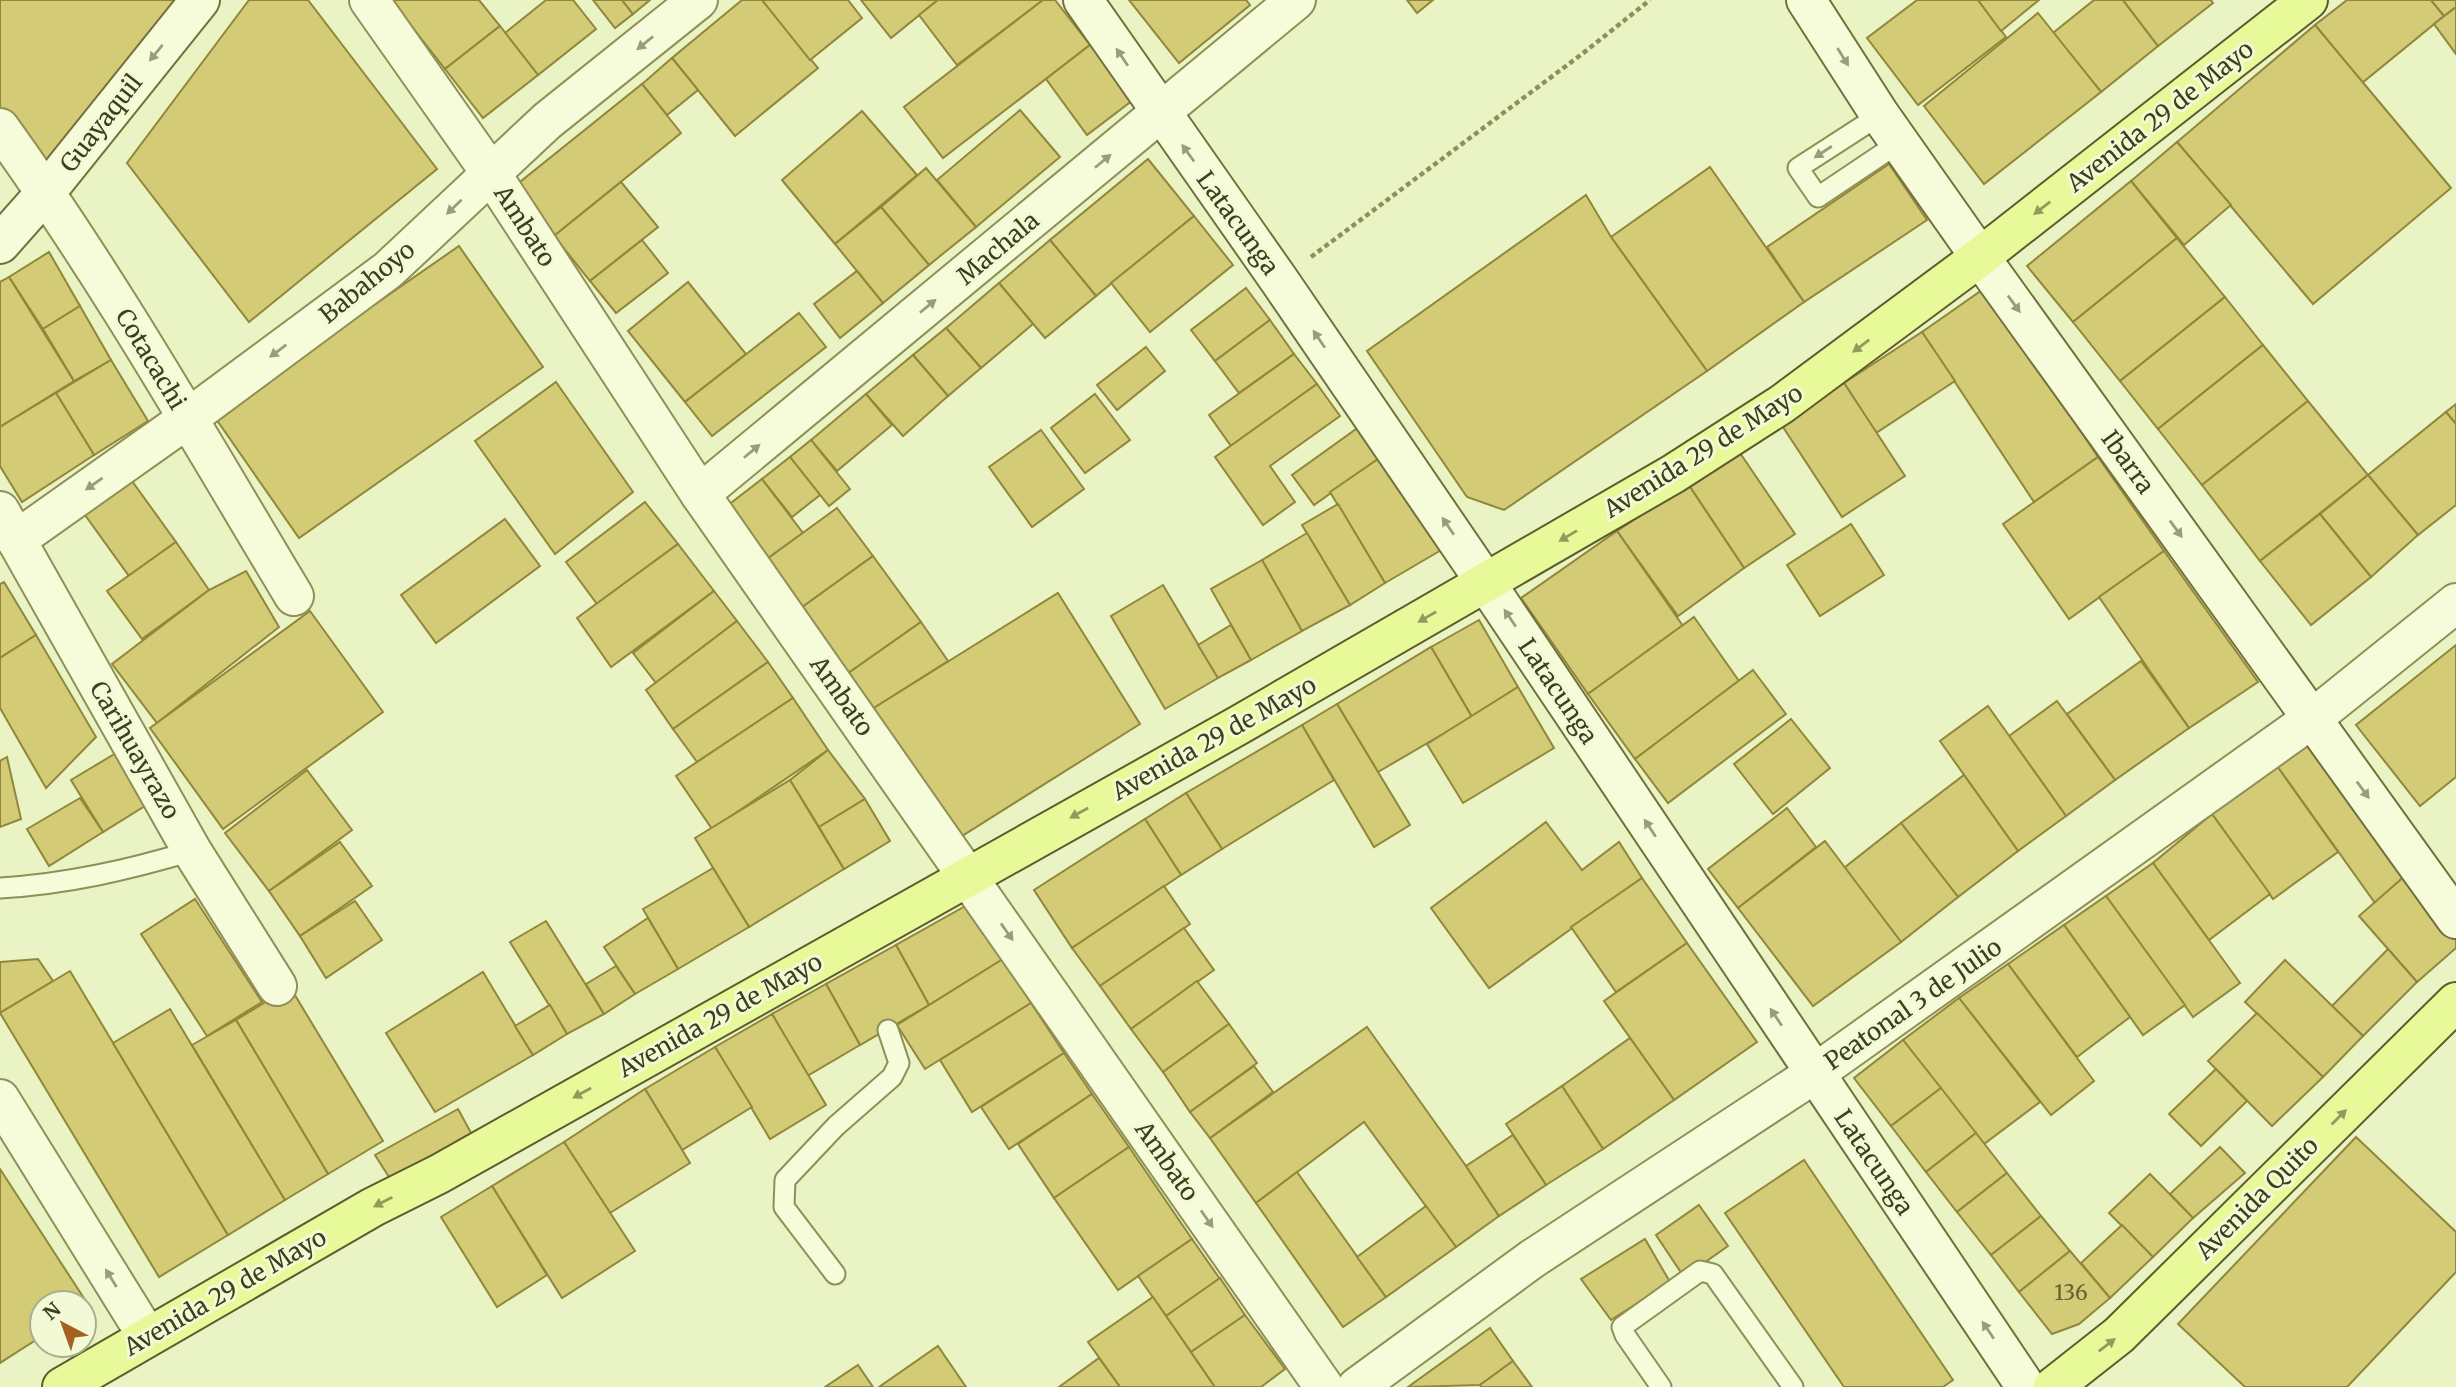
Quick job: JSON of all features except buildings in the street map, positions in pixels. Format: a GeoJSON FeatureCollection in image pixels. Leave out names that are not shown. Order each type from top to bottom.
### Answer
{"type":"FeatureCollection","features":[{"type":"Feature","properties":{"kind":"main road","name":"Avenida 29 de Mayo"},"geometry":{"type":"LineString","coordinates":[[62,1387],[373,1207],[859,951],[968,876],[1239,725],[1662,480],[1782,404],[1980,257],[2308,0]]}},
{"type":"Feature","properties":{"kind":"main road","name":"Avenida Quito"},"geometry":{"type":"LineString","coordinates":[[2053,1387],[2119,1335],[2456,1002]]}},
{"type":"Feature","properties":{"kind":"street","name":"Guayaquil"},"geometry":{"type":"LineString","coordinates":[[0,244],[46,192],[200,0]]}},
{"type":"Feature","properties":{"kind":"street","name":"Ambato"},"geometry":{"type":"LineString","coordinates":[[369,0],[490,172],[700,494],[1324,1387]]}},
{"type":"Feature","properties":{"kind":"street","name":"Babahoyo"},"geometry":{"type":"LineString","coordinates":[[8,525],[187,419],[388,270],[547,121],[698,0]]}},
{"type":"Feature","properties":{"kind":"street","name":"Latacunga"},"geometry":{"type":"LineString","coordinates":[[1083,0],[1486,583],[2026,1387]]}},
{"type":"Feature","properties":{"kind":"street","name":"Machala"},"geometry":{"type":"LineString","coordinates":[[700,494],[1296,0]]}},
{"type":"Feature","properties":{"kind":"street","name":"Ibarra"},"geometry":{"type":"LineString","coordinates":[[1814,3],[1890,129],[2456,919]]}},
{"type":"Feature","properties":{"kind":"street","name":"Cotacachi"},"geometry":{"type":"LineString","coordinates":[[0,128],[46,192],[143,343],[294,596]]}},
{"type":"Feature","properties":{"kind":"street","name":"Carihuayrazo"},"geometry":{"type":"LineString","coordinates":[[8,525],[192,851],[277,986]]}},
{"type":"Feature","properties":{"kind":"street","name":"Peatonal 3 de Julio"},"geometry":{"type":"LineString","coordinates":[[1357,1387],[1532,1259],[1814,1074],[2313,718],[2456,603]]}},
{"type":"Feature","properties":{"kind":"street"},"geometry":{"type":"LineString","coordinates":[[0,1099],[147,1336]]}},
{"type":"Feature","properties":{"kind":"lane"},"geometry":{"type":"LineString","coordinates":[[0,888],[48,885],[129,870],[192,851]]}},
{"type":"Feature","properties":{"kind":"lane"},"geometry":{"type":"LineString","coordinates":[[835,1274],[784,1207],[785,1180],[836,1126],[892,1077],[900,1063],[888,1030]]}},
{"type":"Feature","properties":{"kind":"lane"},"geometry":{"type":"LineString","coordinates":[[1661,1387],[1622,1327],[1700,1271],[1707,1271],[1713,1274],[1793,1387]]}},
{"type":"Feature","properties":{"kind":"path"},"geometry":{"type":"LineString","coordinates":[[1279,280],[1582,54],[1650,0]]}}]}
